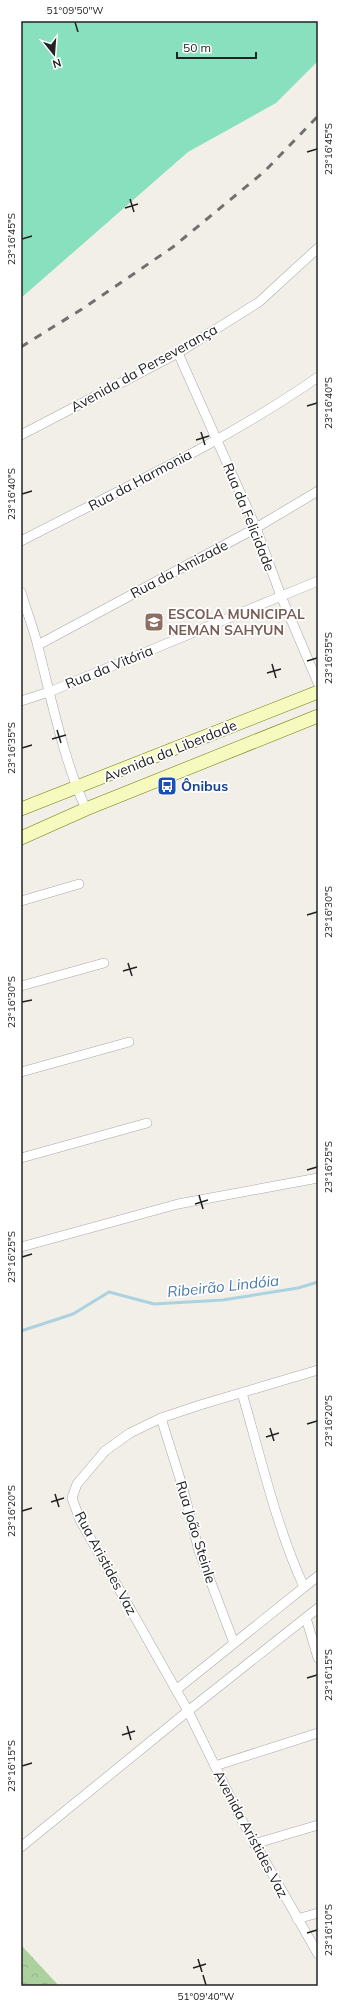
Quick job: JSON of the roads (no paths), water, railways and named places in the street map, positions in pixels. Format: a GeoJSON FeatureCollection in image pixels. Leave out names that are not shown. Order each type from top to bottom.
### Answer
{"type":"FeatureCollection","features":[{"type":"Feature","properties":{"kind":"street","name":"Avenida da Perseverança"},"geometry":{"type":"LineString","coordinates":[[21,435],[178,353],[259,302],[318,248]]}},
{"type":"Feature","properties":{"kind":"street","name":"Rua da Felicidade"},"geometry":{"type":"LineString","coordinates":[[178,353],[256,528],[281,596],[318,683]]}},
{"type":"Feature","properties":{"kind":"street","name":"Rua da Harmonia"},"geometry":{"type":"LineString","coordinates":[[21,541],[217,439],[278,405],[318,377]]}},
{"type":"Feature","properties":{"kind":"street","name":"Rua da Amizade"},"geometry":{"type":"LineString","coordinates":[[38,645],[256,528],[318,491]]}},
{"type":"Feature","properties":{"kind":"street","name":"Rua da Vitória"},"geometry":{"type":"LineString","coordinates":[[49,692],[318,581]]}},
{"type":"Feature","properties":{"kind":"street","name":"Rua da Vitória"},"geometry":{"type":"LineString","coordinates":[[21,592],[25,623],[38,645],[49,692],[77,788],[86,809]]}},
{"type":"Feature","properties":{"kind":"street"},"geometry":{"type":"LineString","coordinates":[[21,701],[49,692]]}},
{"type":"Feature","properties":{"kind":"street","name":"Avenida da Liberdade"},"geometry":{"type":"LineString","coordinates":[[21,809],[318,692]]}},
{"type":"Feature","properties":{"kind":"street","name":"Avenida da Liberdade"},"geometry":{"type":"LineString","coordinates":[[21,838],[86,809],[318,716]]}},
{"type":"Feature","properties":{"kind":"street"},"geometry":{"type":"LineString","coordinates":[[21,901],[79,884]]}},
{"type":"Feature","properties":{"kind":"street"},"geometry":{"type":"LineString","coordinates":[[21,986],[104,963]]}},
{"type":"Feature","properties":{"kind":"street"},"geometry":{"type":"LineString","coordinates":[[21,1072],[129,1042]]}},
{"type":"Feature","properties":{"kind":"street"},"geometry":{"type":"LineString","coordinates":[[21,1158],[147,1123]]}},
{"type":"Feature","properties":{"kind":"street"},"geometry":{"type":"LineString","coordinates":[[21,1247],[178,1204],[318,1178]]}},
{"type":"Feature","properties":{"kind":"street","name":"Rua Aristides Vaz"},"geometry":{"type":"LineString","coordinates":[[188,1711],[80,1520],[72,1498],[77,1484],[105,1451],[130,1433],[161,1418],[200,1404],[242,1394],[318,1370]]}},
{"type":"Feature","properties":{"kind":"street"},"geometry":{"type":"LineString","coordinates":[[242,1394],[280,1524],[294,1565],[304,1587]]}},
{"type":"Feature","properties":{"kind":"street","name":"Rua João Steinle"},"geometry":{"type":"LineString","coordinates":[[161,1418],[182,1485],[199,1551],[234,1643]]}},
{"type":"Feature","properties":{"kind":"street"},"geometry":{"type":"LineString","coordinates":[[176,1690],[318,1576]]}},
{"type":"Feature","properties":{"kind":"street"},"geometry":{"type":"LineString","coordinates":[[21,1847],[188,1711],[318,1608]]}},
{"type":"Feature","properties":{"kind":"street"},"geometry":{"type":"LineString","coordinates":[[306,1618],[318,1658]]}},
{"type":"Feature","properties":{"kind":"street","name":"Avenida Aristides Vaz"},"geometry":{"type":"LineString","coordinates":[[188,1711],[254,1844],[318,1954]]}},
{"type":"Feature","properties":{"kind":"street"},"geometry":{"type":"LineString","coordinates":[[215,1766],[318,1733]]}},
{"type":"Feature","properties":{"kind":"street"},"geometry":{"type":"LineString","coordinates":[[254,1844],[318,1825]]}},
{"type":"Feature","properties":{"kind":"street"},"geometry":{"type":"LineString","coordinates":[[297,1919],[318,1913]]}},
{"type":"Feature","properties":{"kind":"waterway","name":"Ribeirão Lindóia"},"geometry":{"type":"LineString","coordinates":[[21,1331],[73,1314],[109,1292],[154,1304],[223,1300],[298,1288],[318,1282]]}},
{"type":"Feature","properties":{"kind":"railway"},"geometry":{"type":"LineString","coordinates":[[21,347],[82,309],[173,247],[265,171],[318,116]]}},
{"type":"Feature","properties":{"kind":"place","name":"ESCOLA MUNICIPAL NEMAN SAHYUN"},"geometry":{"type":"Point","coordinates":[154,622]}},
{"type":"Feature","properties":{"kind":"place","name":"Ônibus"},"geometry":{"type":"Point","coordinates":[167,786]}}]}
